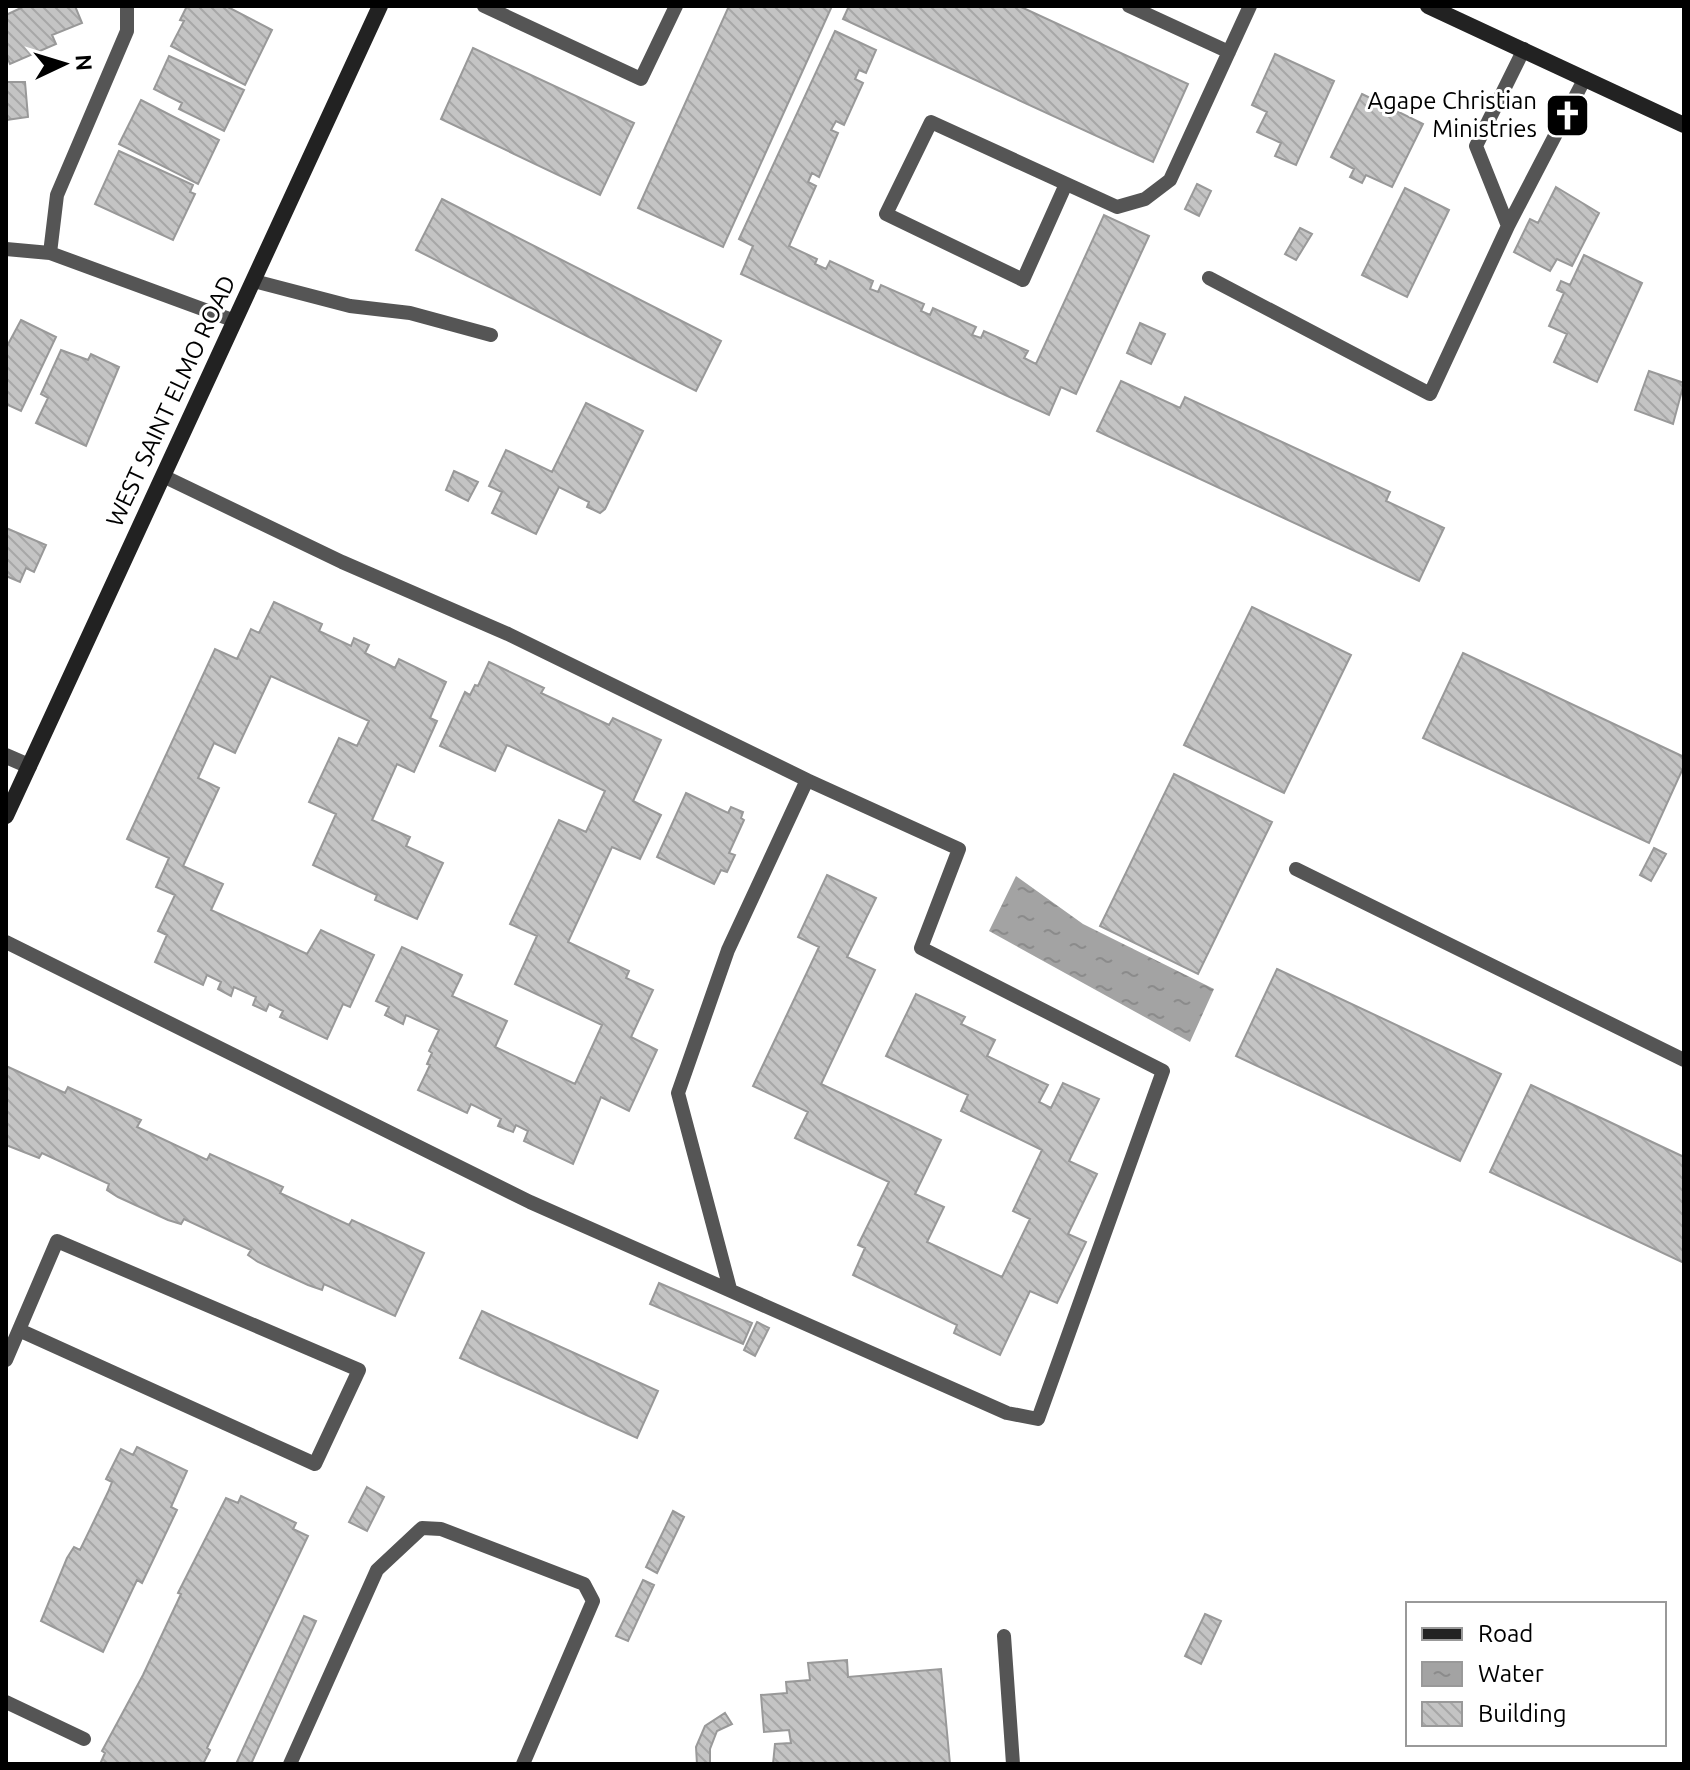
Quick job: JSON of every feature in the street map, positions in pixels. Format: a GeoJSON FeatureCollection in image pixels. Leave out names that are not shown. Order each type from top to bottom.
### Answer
{"type":"FeatureCollection","features":[{"type":"Feature","properties":{"kind":"street","name":"WEST SAINT ELMO ROAD"},"geometry":{"type":"LineString","coordinates":[[6,816],[380,6]]}},
{"type":"Feature","properties":{"kind":"street"},"geometry":{"type":"LineString","coordinates":[[1428,6],[1684,125]]}},
{"type":"Feature","properties":{"kind":"street"},"geometry":{"type":"LineString","coordinates":[[6,756],[29,766]]}},
{"type":"Feature","properties":{"kind":"lane"},"geometry":{"type":"LineString","coordinates":[[50,253],[57,195],[127,31],[127,6]]}},
{"type":"Feature","properties":{"kind":"lane"},"geometry":{"type":"LineString","coordinates":[[484,6],[641,79],[676,6]]}},
{"type":"Feature","properties":{"kind":"lane"},"geometry":{"type":"LineString","coordinates":[[1129,6],[1229,52]]}},
{"type":"Feature","properties":{"kind":"lane"},"geometry":{"type":"LineString","coordinates":[[1066,184],[1023,280],[886,214],[931,122],[1117,207],[1145,199],[1170,180],[1250,6]]}},
{"type":"Feature","properties":{"kind":"lane"},"geometry":{"type":"LineString","coordinates":[[1508,226],[1476,146],[1524,49]]}},
{"type":"Feature","properties":{"kind":"lane"},"geometry":{"type":"LineString","coordinates":[[1209,278],[1430,394],[1508,226],[1585,78]]}},
{"type":"Feature","properties":{"kind":"lane"},"geometry":{"type":"LineString","coordinates":[[6,249],[50,253],[235,321]]}},
{"type":"Feature","properties":{"kind":"lane"},"geometry":{"type":"LineString","coordinates":[[254,281],[350,306],[410,313],[491,335]]}},
{"type":"Feature","properties":{"kind":"lane"},"geometry":{"type":"LineString","coordinates":[[6,942],[530,1202],[1007,1413],[1038,1419],[1163,1071],[921,948],[959,849],[807,780],[508,634],[163,476]]}},
{"type":"Feature","properties":{"kind":"lane"},"geometry":{"type":"LineString","coordinates":[[730,1289],[678,1093],[728,950],[807,780]]}},
{"type":"Feature","properties":{"kind":"lane"},"geometry":{"type":"LineString","coordinates":[[1296,869],[1684,1060]]}},
{"type":"Feature","properties":{"kind":"lane"},"geometry":{"type":"LineString","coordinates":[[6,1360],[57,1241],[359,1370],[315,1464],[19,1330]]}},
{"type":"Feature","properties":{"kind":"lane"},"geometry":{"type":"LineString","coordinates":[[290,1764],[377,1570],[400,1545],[422,1528],[441,1529],[584,1584],[591,1593],[593,1601],[523,1764]]}},
{"type":"Feature","properties":{"kind":"lane"},"geometry":{"type":"LineString","coordinates":[[1004,1636],[1013,1764]]}},
{"type":"Feature","properties":{"kind":"lane"},"geometry":{"type":"LineString","coordinates":[[6,1702],[84,1739]]}},
{"type":"Feature","properties":{"kind":"water"},"geometry":{"type":"Polygon","coordinates":[[[1016,876],[1083,924],[1214,989],[1190,1042],[989,931],[1016,876]]]}},
{"type":"Feature","properties":{"kind":"building"},"geometry":{"type":"Polygon","coordinates":[[[25,6],[75,6],[82,23],[52,35],[56,44],[10,64],[6,54],[6,15],[25,6]]]}},
{"type":"Feature","properties":{"kind":"building"},"geometry":{"type":"Polygon","coordinates":[[[187,6],[226,6],[272,30],[245,85],[171,46],[184,21],[180,20],[187,6]]]}},
{"type":"Feature","properties":{"kind":"building"},"geometry":{"type":"Polygon","coordinates":[[[729,6],[832,6],[723,247],[638,208],[729,6]]]}},
{"type":"Feature","properties":{"kind":"building"},"geometry":{"type":"Polygon","coordinates":[[[849,6],[1019,6],[1188,84],[1153,162],[843,19],[849,6]]]}},
{"type":"Feature","properties":{"kind":"building"},"geometry":{"type":"Polygon","coordinates":[[[835,31],[876,50],[866,73],[859,70],[855,79],[863,83],[844,125],[836,121],[831,130],[838,133],[819,177],[812,173],[808,182],[816,186],[789,246],[817,259],[815,264],[826,269],[830,261],[873,281],[870,289],[878,292],[881,285],[924,304],[921,311],[930,315],[933,308],[976,327],[972,335],[981,338],[984,331],[1028,351],[1024,358],[1036,364],[1104,215],[1149,236],[1076,394],[1061,387],[1049,415],[741,274],[753,246],[739,239],[835,31]]]}},
{"type":"Feature","properties":{"kind":"building"},"geometry":{"type":"Polygon","coordinates":[[[473,48],[634,123],[600,195],[441,119],[473,48]]]}},
{"type":"Feature","properties":{"kind":"building"},"geometry":{"type":"Polygon","coordinates":[[[1275,54],[1334,81],[1296,165],[1275,156],[1281,143],[1257,132],[1267,112],[1252,105],[1275,54]]]}},
{"type":"Feature","properties":{"kind":"building"},"geometry":{"type":"Polygon","coordinates":[[[169,56],[244,90],[224,131],[179,109],[182,103],[154,89],[169,56]]]}},
{"type":"Feature","properties":{"kind":"building"},"geometry":{"type":"Polygon","coordinates":[[[6,82],[25,82],[28,117],[6,120],[6,82]]]}},
{"type":"Feature","properties":{"kind":"building"},"geometry":{"type":"Polygon","coordinates":[[[1362,94],[1423,124],[1392,187],[1366,175],[1362,183],[1350,177],[1354,169],[1331,157],[1362,94]]]}},
{"type":"Feature","properties":{"kind":"building"},"geometry":{"type":"Polygon","coordinates":[[[141,100],[219,140],[198,184],[119,144],[141,100]]]}},
{"type":"Feature","properties":{"kind":"building"},"geometry":{"type":"Polygon","coordinates":[[[119,151],[193,185],[190,192],[195,194],[173,240],[95,204],[119,151]]]}},
{"type":"Feature","properties":{"kind":"building"},"geometry":{"type":"Polygon","coordinates":[[[1197,184],[1211,191],[1199,216],[1185,209],[1197,184]]]}},
{"type":"Feature","properties":{"kind":"building"},"geometry":{"type":"Polygon","coordinates":[[[1556,187],[1599,213],[1572,266],[1557,259],[1550,271],[1514,252],[1530,219],[1538,223],[1556,187]]]}},
{"type":"Feature","properties":{"kind":"building"},"geometry":{"type":"Polygon","coordinates":[[[1405,188],[1449,210],[1407,297],[1362,275],[1405,188]]]}},
{"type":"Feature","properties":{"kind":"building"},"geometry":{"type":"Polygon","coordinates":[[[442,199],[721,341],[696,391],[416,250],[442,199]]]}},
{"type":"Feature","properties":{"kind":"building"},"geometry":{"type":"Polygon","coordinates":[[[1300,228],[1312,234],[1296,260],[1285,254],[1300,228]]]}},
{"type":"Feature","properties":{"kind":"building"},"geometry":{"type":"Polygon","coordinates":[[[1584,255],[1642,283],[1597,382],[1554,362],[1567,334],[1549,326],[1564,293],[1557,290],[1561,281],[1570,285],[1584,255]]]}},
{"type":"Feature","properties":{"kind":"building"},"geometry":{"type":"Polygon","coordinates":[[[21,320],[56,337],[21,411],[6,404],[6,348],[21,320]]]}},
{"type":"Feature","properties":{"kind":"building"},"geometry":{"type":"Polygon","coordinates":[[[1140,323],[1165,334],[1151,364],[1127,353],[1140,323]]]}},
{"type":"Feature","properties":{"kind":"building"},"geometry":{"type":"Polygon","coordinates":[[[61,350],[88,360],[91,354],[119,367],[86,446],[36,423],[48,398],[41,394],[61,350]]]}},
{"type":"Feature","properties":{"kind":"building"},"geometry":{"type":"Polygon","coordinates":[[[1649,371],[1684,383],[1673,424],[1635,410],[1649,371]]]}},
{"type":"Feature","properties":{"kind":"building"},"geometry":{"type":"Polygon","coordinates":[[[1121,381],[1180,408],[1185,397],[1390,492],[1386,501],[1444,528],[1419,581],[1097,431],[1121,381]]]}},
{"type":"Feature","properties":{"kind":"building"},"geometry":{"type":"Polygon","coordinates":[[[586,403],[643,431],[605,509],[600,513],[587,507],[589,502],[559,487],[536,534],[492,513],[502,492],[489,486],[506,450],[552,472],[586,403]]]}},
{"type":"Feature","properties":{"kind":"building"},"geometry":{"type":"Polygon","coordinates":[[[454,471],[478,482],[468,501],[446,490],[454,471]]]}},
{"type":"Feature","properties":{"kind":"building"},"geometry":{"type":"Polygon","coordinates":[[[6,528],[46,545],[34,572],[26,568],[20,582],[6,576],[6,528]]]}},
{"type":"Feature","properties":{"kind":"building"},"geometry":{"type":"Polygon","coordinates":[[[274,602],[322,624],[319,631],[351,646],[354,638],[369,645],[365,653],[395,668],[399,659],[446,682],[430,718],[437,721],[414,772],[397,764],[372,820],[410,837],[406,846],[443,863],[417,919],[375,900],[377,895],[313,865],[336,814],[309,802],[339,738],[357,746],[369,721],[271,676],[235,753],[214,743],[198,778],[219,788],[183,866],[223,884],[211,910],[307,954],[321,930],[374,955],[350,1007],[343,1004],[327,1039],[280,1017],[283,1011],[269,1004],[266,1011],[253,1005],[256,997],[234,987],[231,996],[218,989],[221,982],[207,975],[203,985],[155,962],[167,935],[158,931],[175,895],[156,887],[169,858],[127,839],[215,649],[237,659],[251,629],[259,633],[274,602]]]}},
{"type":"Feature","properties":{"kind":"building"},"geometry":{"type":"Polygon","coordinates":[[[1252,607],[1351,655],[1284,793],[1184,745],[1252,607]]]}},
{"type":"Feature","properties":{"kind":"building"},"geometry":{"type":"Polygon","coordinates":[[[1463,653],[1684,757],[1684,766],[1649,843],[1423,738],[1463,653]]]}},
{"type":"Feature","properties":{"kind":"building"},"geometry":{"type":"Polygon","coordinates":[[[489,662],[544,688],[541,693],[609,725],[613,718],[661,740],[633,801],[661,815],[640,859],[612,847],[568,942],[629,971],[626,978],[653,990],[631,1037],[657,1050],[629,1111],[601,1097],[573,1164],[524,1141],[528,1131],[516,1125],[513,1132],[498,1126],[501,1119],[471,1104],[467,1113],[418,1090],[430,1065],[427,1064],[432,1053],[429,1051],[439,1030],[406,1015],[403,1024],[385,1015],[389,1007],[376,1001],[402,947],[462,975],[452,996],[507,1021],[495,1047],[575,1084],[602,1025],[515,984],[537,936],[510,924],[559,820],[586,832],[605,791],[507,745],[495,771],[440,746],[465,692],[470,695],[475,685],[478,686],[489,662]]]}},
{"type":"Feature","properties":{"kind":"building"},"geometry":{"type":"Polygon","coordinates":[[[1174,774],[1272,822],[1198,974],[1100,926],[1174,774]]]}},
{"type":"Feature","properties":{"kind":"building"},"geometry":{"type":"Polygon","coordinates":[[[686,793],[728,813],[731,807],[743,812],[741,818],[744,820],[729,853],[735,855],[727,872],[721,870],[714,884],[657,857],[686,793]]]}},
{"type":"Feature","properties":{"kind":"building"},"geometry":{"type":"Polygon","coordinates":[[[1654,848],[1666,854],[1651,881],[1640,875],[1654,848]]]}},
{"type":"Feature","properties":{"kind":"building"},"geometry":{"type":"Polygon","coordinates":[[[827,875],[876,898],[847,957],[875,970],[821,1084],[941,1140],[915,1194],[944,1207],[927,1242],[1002,1277],[1030,1219],[1013,1211],[1042,1150],[961,1111],[968,1095],[886,1056],[916,994],[965,1017],[961,1024],[995,1040],[987,1056],[1048,1085],[1039,1102],[1051,1108],[1063,1083],[1099,1099],[1069,1161],[1097,1174],[1068,1234],[1086,1242],[1057,1303],[1030,1291],[1000,1355],[954,1333],[957,1325],[853,1275],[865,1248],[858,1245],[889,1182],[795,1138],[808,1112],[753,1086],[819,947],[798,937],[827,875]]]}},
{"type":"Feature","properties":{"kind":"building"},"geometry":{"type":"Polygon","coordinates":[[[1277,969],[1501,1074],[1460,1161],[1236,1056],[1277,969]]]}},
{"type":"Feature","properties":{"kind":"building"},"geometry":{"type":"Polygon","coordinates":[[[6,1066],[65,1093],[68,1087],[141,1120],[137,1127],[207,1160],[210,1154],[283,1187],[280,1193],[349,1225],[352,1220],[424,1253],[395,1316],[324,1284],[322,1290],[258,1262],[248,1255],[251,1250],[184,1219],[181,1224],[168,1220],[118,1197],[107,1190],[109,1184],[42,1153],[39,1158],[6,1145],[6,1066]]]}},
{"type":"Feature","properties":{"kind":"building"},"geometry":{"type":"Polygon","coordinates":[[[1531,1085],[1684,1157],[1684,1263],[1490,1172],[1531,1085]]]}},
{"type":"Feature","properties":{"kind":"building"},"geometry":{"type":"Polygon","coordinates":[[[659,1283],[752,1323],[743,1344],[650,1304],[659,1283]]]}},
{"type":"Feature","properties":{"kind":"building"},"geometry":{"type":"Polygon","coordinates":[[[482,1311],[658,1391],[637,1438],[460,1358],[482,1311]]]}},
{"type":"Feature","properties":{"kind":"building"},"geometry":{"type":"Polygon","coordinates":[[[757,1322],[769,1328],[755,1356],[744,1350],[757,1322]]]}},
{"type":"Feature","properties":{"kind":"building"},"geometry":{"type":"Polygon","coordinates":[[[137,1447],[187,1471],[171,1507],[177,1510],[142,1583],[137,1580],[103,1652],[41,1621],[67,1558],[74,1547],[80,1550],[108,1492],[112,1482],[106,1479],[121,1449],[133,1455],[137,1447]]]}},
{"type":"Feature","properties":{"kind":"building"},"geometry":{"type":"Polygon","coordinates":[[[367,1487],[384,1497],[367,1531],[349,1522],[367,1487]]]}},
{"type":"Feature","properties":{"kind":"building"},"geometry":{"type":"Polygon","coordinates":[[[241,1496],[296,1523],[293,1529],[308,1536],[207,1748],[210,1750],[203,1764],[100,1764],[105,1753],[102,1751],[143,1675],[181,1594],[178,1593],[226,1498],[238,1503],[241,1496]]]}},
{"type":"Feature","properties":{"kind":"building"},"geometry":{"type":"Polygon","coordinates":[[[673,1511],[684,1517],[657,1573],[646,1567],[673,1511]]]}},
{"type":"Feature","properties":{"kind":"building"},"geometry":{"type":"Polygon","coordinates":[[[643,1580],[654,1585],[628,1641],[616,1636],[643,1580]]]}},
{"type":"Feature","properties":{"kind":"building"},"geometry":{"type":"Polygon","coordinates":[[[1205,1614],[1221,1621],[1201,1664],[1185,1656],[1205,1614]]]}},
{"type":"Feature","properties":{"kind":"building"},"geometry":{"type":"Polygon","coordinates":[[[304,1616],[316,1621],[251,1764],[236,1764],[304,1616]]]}},
{"type":"Feature","properties":{"kind":"building"},"geometry":{"type":"Polygon","coordinates":[[[847,1660],[848,1677],[941,1669],[950,1764],[773,1764],[775,1744],[791,1743],[789,1730],[764,1732],[761,1695],[787,1693],[786,1682],[810,1680],[808,1663],[847,1660]]]}},
{"type":"Feature","properties":{"kind":"building"},"geometry":{"type":"Polygon","coordinates":[[[725,1713],[732,1724],[717,1731],[710,1749],[710,1764],[697,1764],[696,1747],[705,1726],[725,1713]]]}},
{"type":"Feature","properties":{"kind":"place","name":"Agape Christian Ministries"},"geometry":{"type":"Point","coordinates":[1568,115]}}]}
